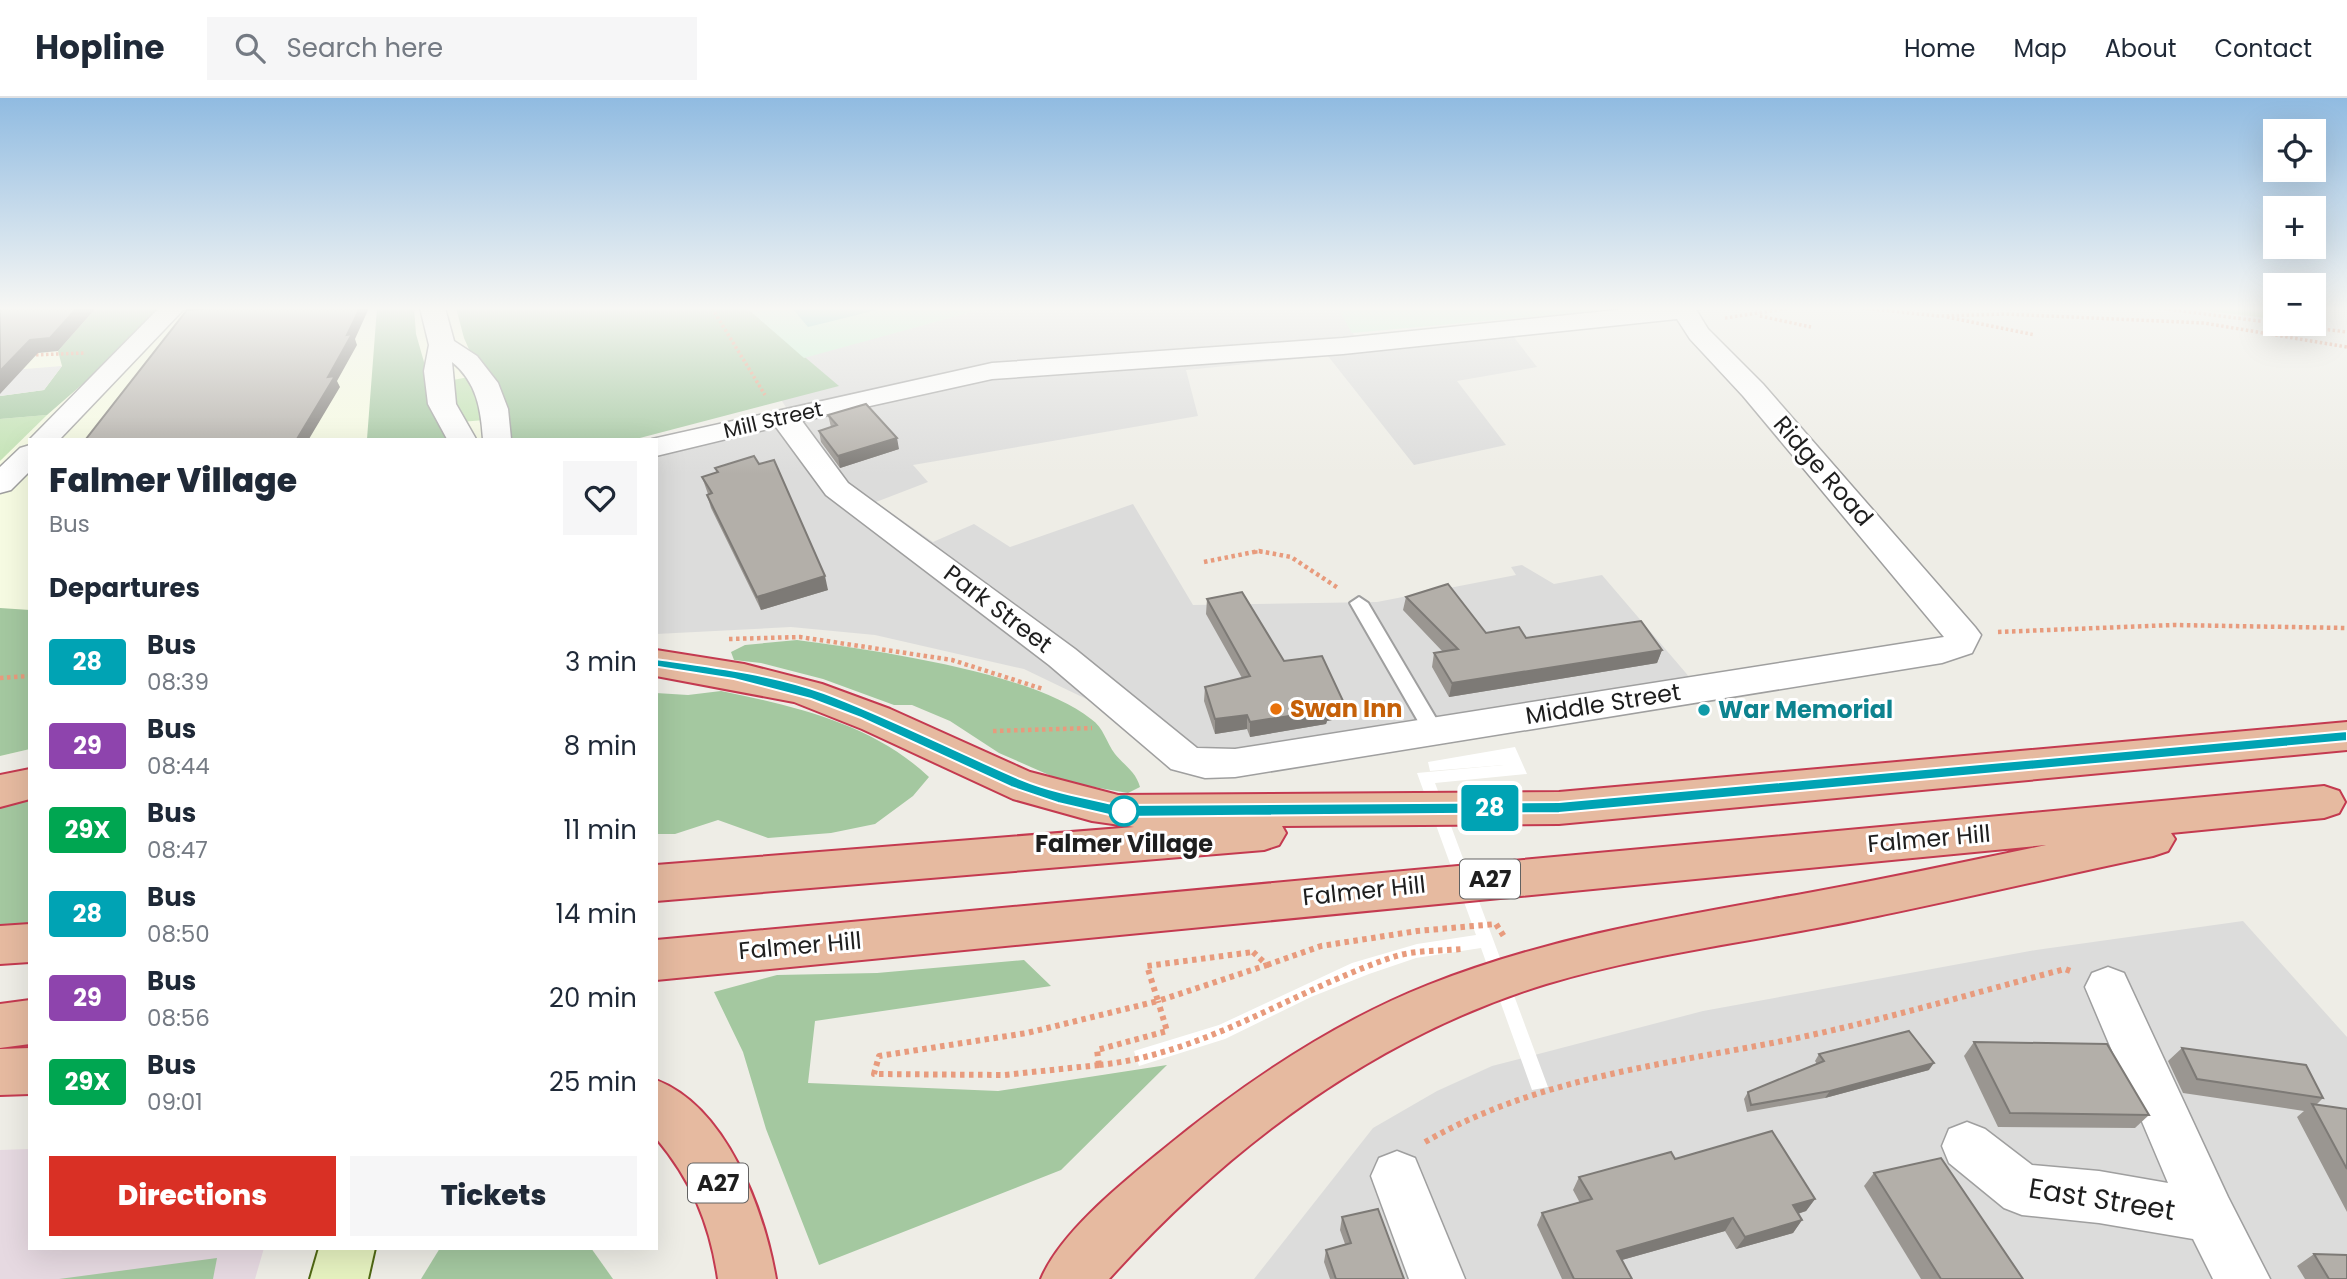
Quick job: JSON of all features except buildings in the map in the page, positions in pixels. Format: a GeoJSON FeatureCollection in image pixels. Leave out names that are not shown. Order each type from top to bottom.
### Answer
{"type":"FeatureCollection","features":[{"type":"Feature","properties":{"kind":"highway"},"geometry":{"type":"LineString","coordinates":[[658,663],[734,674],[802,691],[866,714],[1016,783],[1058,797],[1118,811],[1559,808]]}},
{"type":"Feature","properties":{"kind":"highway"},"geometry":{"type":"LineString","coordinates":[[658,883],[1559,808],[2347,736]]}},
{"type":"Feature","properties":{"kind":"highway"},"geometry":{"type":"LineString","coordinates":[[0,791],[28,784]]}},
{"type":"Feature","properties":{"kind":"highway","name":"Falmer Hill"},"geometry":{"type":"LineString","coordinates":[[658,960],[2335,801]]}},
{"type":"Feature","properties":{"kind":"highway","name":"A27"},"geometry":{"type":"LineString","coordinates":[[1070,1279],[1163,1182],[1296,1080],[1364,1038],[1504,977],[1621,946],[1851,903],[2335,801]]}},
{"type":"Feature","properties":{"kind":"highway"},"geometry":{"type":"LineString","coordinates":[[0,945],[28,943]]}},
{"type":"Feature","properties":{"kind":"highway"},"geometry":{"type":"LineString","coordinates":[[0,1026],[28,1022]]}},
{"type":"Feature","properties":{"kind":"highway"},"geometry":{"type":"LineString","coordinates":[[0,1072],[28,1071]]}},
{"type":"Feature","properties":{"kind":"highway","name":"A27"},"geometry":{"type":"LineString","coordinates":[[658,1106],[679,1124],[718,1185],[733,1216],[744,1254],[747,1279]]}},
{"type":"Feature","properties":{"kind":"main road"},"geometry":{"type":"LineString","coordinates":[[340,1279],[346,1250]]}},
{"type":"Feature","properties":{"kind":"street"},"geometry":{"type":"LineString","coordinates":[[45,438],[119,363]]}},
{"type":"Feature","properties":{"kind":"street"},"geometry":{"type":"LineString","coordinates":[[439,363],[437,371],[442,404],[460,438]]}},
{"type":"Feature","properties":{"kind":"street"},"geometry":{"type":"LineString","coordinates":[[471,363],[482,374],[492,398],[497,438]]}},
{"type":"Feature","properties":{"kind":"street","name":"Mill Street"},"geometry":{"type":"LineString","coordinates":[[658,447],[939,381],[1003,370],[1102,363]]}},
{"type":"Feature","properties":{"kind":"street","name":"Ridge Road"},"geometry":{"type":"LineString","coordinates":[[1729,363],[1963,635]]}},
{"type":"Feature","properties":{"kind":"street","name":"Park Street"},"geometry":{"type":"LineString","coordinates":[[783,418],[799,434],[818,467],[837,489],[1062,657],[1171,749],[1194,763],[1235,763]]}},
{"type":"Feature","properties":{"kind":"street"},"geometry":{"type":"LineString","coordinates":[[0,484],[28,456]]}},
{"type":"Feature","properties":{"kind":"street","name":"Middle Street"},"geometry":{"type":"LineString","coordinates":[[1235,763],[1942,651],[1959,645],[1963,635]]}},
{"type":"Feature","properties":{"kind":"street","name":"East Street"},"geometry":{"type":"LineString","coordinates":[[2108,987],[2209,1216],[2242,1279]]}},
{"type":"Feature","properties":{"kind":"street","name":"East Street"},"geometry":{"type":"LineString","coordinates":[[1967,1146],[2022,1190],[2099,1197],[2209,1216]]}},
{"type":"Feature","properties":{"kind":"street"},"geometry":{"type":"LineString","coordinates":[[1397,1176],[1437,1279]]}},
{"type":"Feature","properties":{"kind":"lane"},"geometry":{"type":"LineString","coordinates":[[1359,603],[1433,730]]}},
{"type":"Feature","properties":{"kind":"path"},"geometry":{"type":"LineString","coordinates":[[744,363],[783,418]]}},
{"type":"Feature","properties":{"kind":"path"},"geometry":{"type":"LineString","coordinates":[[1204,562],[1259,551],[1292,557],[1359,603]]}},
{"type":"Feature","properties":{"kind":"path"},"geometry":{"type":"LineString","coordinates":[[1963,635],[2173,625],[2347,628]]}},
{"type":"Feature","properties":{"kind":"path"},"geometry":{"type":"LineString","coordinates":[[724,639],[800,637],[952,660],[1054,693]]}},
{"type":"Feature","properties":{"kind":"path"},"geometry":{"type":"LineString","coordinates":[[0,678],[28,676]]}},
{"type":"Feature","properties":{"kind":"path"},"geometry":{"type":"LineString","coordinates":[[991,731],[1060,731],[1101,727]]}},
{"type":"Feature","properties":{"kind":"path"},"geometry":{"type":"LineString","coordinates":[[1446,959],[1469,950],[1396,956],[1302,993],[1222,1033],[1126,1062],[1004,1075],[874,1074],[879,1056],[976,1045],[1157,1004],[1321,946],[1417,931],[1496,924],[1506,939],[1494,943]]}},
{"type":"Feature","properties":{"kind":"path"},"geometry":{"type":"LineString","coordinates":[[1099,1066],[1097,1050],[1167,1031],[1147,966],[1253,952],[1267,965]]}},
{"type":"Feature","properties":{"kind":"path"},"geometry":{"type":"LineString","coordinates":[[1397,1176],[1405,1156],[1454,1123],[1540,1091],[1641,1067],[1803,1037],[2065,969],[2108,987]]}},
{"type":"Feature","properties":{"kind":"shaded area"},"geometry":{"type":"Polygon","coordinates":[[[0,363],[475,363],[509,438],[28,438],[28,749],[0,756],[0,363]]]}},
{"type":"Feature","properties":{"kind":"shaded area"},"geometry":{"type":"Polygon","coordinates":[[[782,363],[1256,363],[1186,370],[1198,416],[913,465],[928,482],[876,502],[933,542],[974,524],[1010,547],[1133,504],[1193,605],[1377,602],[1516,575],[1511,567],[1522,565],[1554,584],[1602,575],[1691,679],[1211,759],[1024,669],[875,635],[791,627],[658,634],[658,456],[794,420],[782,401],[783,394],[764,368],[782,363]]]}},
{"type":"Feature","properties":{"kind":"shaded area"},"geometry":{"type":"Polygon","coordinates":[[[1334,363],[1534,363],[1537,367],[1457,381],[1506,445],[1414,465],[1334,363]]]}},
{"type":"Feature","properties":{"kind":"shaded area"},"geometry":{"type":"Polygon","coordinates":[[[62,366],[44,390],[0,396],[0,371],[62,366]]]}},
{"type":"Feature","properties":{"kind":"shaded area"},"geometry":{"type":"Polygon","coordinates":[[[2243,921],[2347,1037],[2347,1279],[1254,1279],[1373,1128],[1437,1091],[1492,1066],[1703,1011],[2036,950],[2243,921]]]}},
{"type":"Feature","properties":{"kind":"shaded area"},"geometry":{"type":"Polygon","coordinates":[[[28,1149],[28,1250],[263,1250],[255,1279],[0,1279],[0,1150],[28,1149]]]}},
{"type":"Feature","properties":{"kind":"green space"},"geometry":{"type":"Polygon","coordinates":[[[61,363],[107,363],[47,415],[0,419],[0,396],[44,390],[62,366],[61,363]]]}},
{"type":"Feature","properties":{"kind":"green space"},"geometry":{"type":"Polygon","coordinates":[[[373,363],[424,363],[446,438],[367,438],[373,363]]]}},
{"type":"Feature","properties":{"kind":"green space"},"geometry":{"type":"Polygon","coordinates":[[[475,363],[812,363],[839,386],[640,438],[509,438],[475,363]]]}},
{"type":"Feature","properties":{"kind":"green space"},"geometry":{"type":"Polygon","coordinates":[[[474,376],[484,420],[461,422],[453,410],[453,380],[474,376]]]}},
{"type":"Feature","properties":{"kind":"green space"},"geometry":{"type":"Polygon","coordinates":[[[47,415],[0,461],[0,419],[47,415]]]}},
{"type":"Feature","properties":{"kind":"green space"},"geometry":{"type":"Polygon","coordinates":[[[0,608],[28,610],[28,749],[0,756],[0,608]]]}},
{"type":"Feature","properties":{"kind":"green space"},"geometry":{"type":"Polygon","coordinates":[[[797,640],[908,657],[992,676],[1031,688],[1065,703],[1091,719],[1115,754],[1133,773],[1140,787],[1128,793],[1065,782],[999,753],[950,721],[912,705],[894,705],[823,679],[761,663],[734,660],[731,652],[745,645],[797,640]]]}},
{"type":"Feature","properties":{"kind":"green space"},"geometry":{"type":"Polygon","coordinates":[[[721,691],[777,703],[832,720],[883,743],[929,777],[913,796],[875,824],[831,833],[768,838],[718,820],[675,834],[658,834],[658,693],[688,695],[721,691]]]}},
{"type":"Feature","properties":{"kind":"green space"},"geometry":{"type":"Polygon","coordinates":[[[28,795],[28,925],[0,928],[0,802],[28,795]]]}},
{"type":"Feature","properties":{"kind":"green space"},"geometry":{"type":"Polygon","coordinates":[[[1024,960],[1051,986],[815,1021],[808,1083],[998,1091],[1167,1065],[1061,1170],[819,1265],[766,1129],[743,1052],[714,992],[777,975],[877,973],[1024,960]]]}},
{"type":"Feature","properties":{"kind":"green space"},"geometry":{"type":"Polygon","coordinates":[[[439,1250],[592,1250],[613,1279],[421,1279],[439,1250]]]}},
{"type":"Feature","properties":{"kind":"green space"},"geometry":{"type":"Polygon","coordinates":[[[217,1258],[213,1279],[59,1279],[217,1258]]]}},
{"type":"Feature","properties":{"kind":"pier"},"geometry":{"type":"Polygon","coordinates":[[[1515,747],[1527,774],[1435,783],[1548,1087],[1532,1090],[1481,948],[1416,958],[1369,974],[1311,997],[1225,1039],[1139,1066],[1134,1051],[1219,1025],[1352,963],[1417,944],[1476,935],[1417,773],[1504,765],[1430,771],[1428,762],[1515,747]]]}},
{"type":"Feature","properties":{"kind":"bus line","name":"28"},"geometry":{"type":"LineString","coordinates":[[658,663],[734,674],[815,695],[866,714],[1016,783],[1058,797],[1118,811],[1559,808],[2347,736]]}},
{"type":"Feature","properties":{"kind":"place","name":"Swan Inn"},"geometry":{"type":"Point","coordinates":[1276,709]}},
{"type":"Feature","properties":{"kind":"place","name":"War Memorial"},"geometry":{"type":"Point","coordinates":[1704,710]}},
{"type":"Feature","properties":{"kind":"place","name":"Falmer Village"},"geometry":{"type":"Point","coordinates":[1124,811]}}]}
